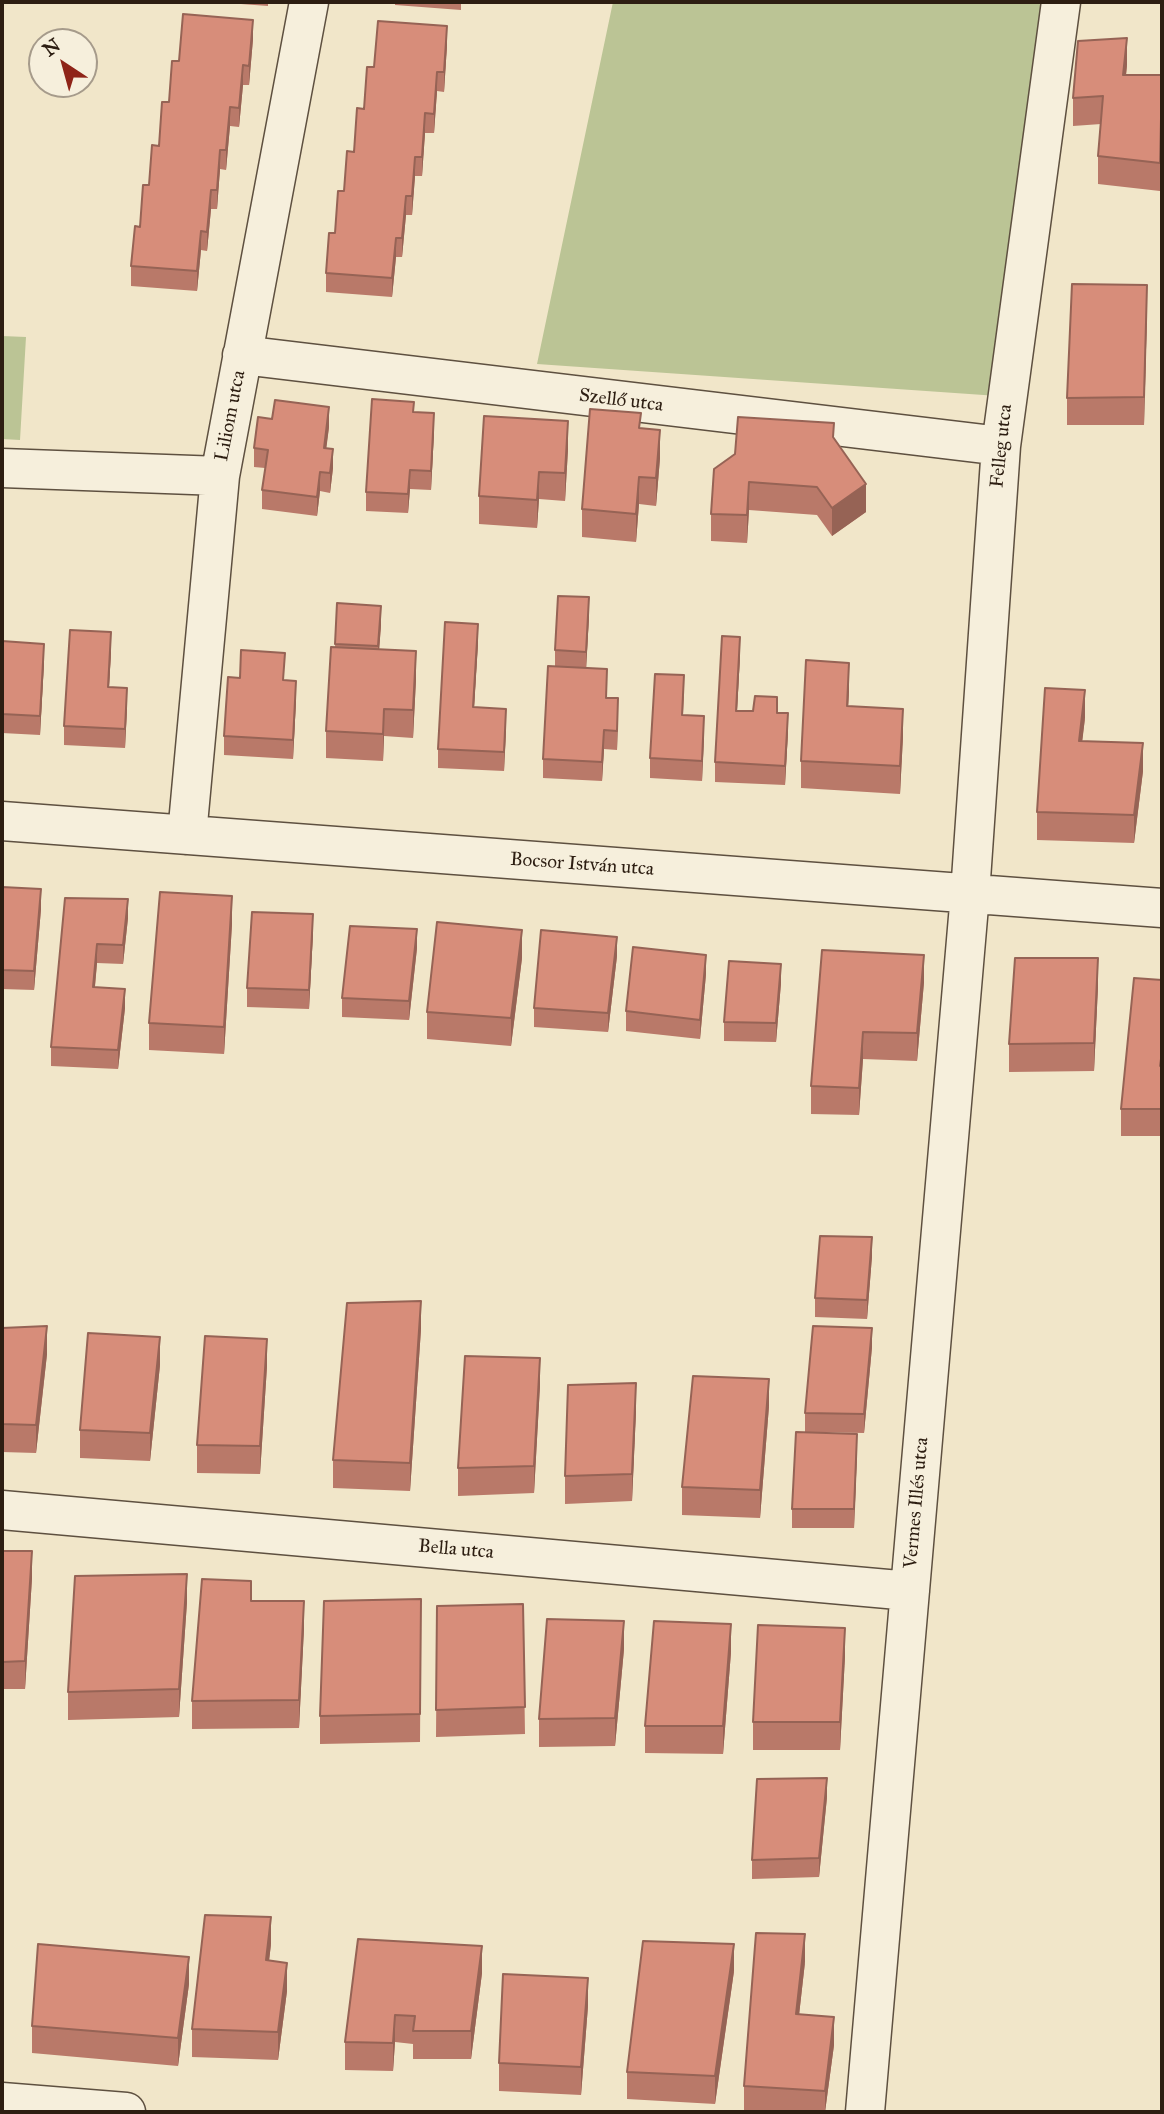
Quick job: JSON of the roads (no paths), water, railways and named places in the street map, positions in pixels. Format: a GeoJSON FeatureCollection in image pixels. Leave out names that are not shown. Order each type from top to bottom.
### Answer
{"type":"FeatureCollection","features":[{"type":"Feature","properties":{"kind":"street","name":"Liliom utca"},"geometry":{"type":"LineString","coordinates":[[187,835],[220,476],[309,2]]}},
{"type":"Feature","properties":{"kind":"street","name":"Felleg utca"},"geometry":{"type":"LineString","coordinates":[[970,894],[1001,446],[1061,2]]}},
{"type":"Feature","properties":{"kind":"street","name":"Szellő utca"},"geometry":{"type":"LineString","coordinates":[[242,355],[1001,446]]}},
{"type":"Feature","properties":{"kind":"street"},"geometry":{"type":"LineString","coordinates":[[2,468],[220,476]]}},
{"type":"Feature","properties":{"kind":"street","name":"Bocsor István utca"},"geometry":{"type":"LineString","coordinates":[[2,821],[1162,908]]}},
{"type":"Feature","properties":{"kind":"street","name":"Vermes Illés utca"},"geometry":{"type":"LineString","coordinates":[[866,2112],[970,894]]}},
{"type":"Feature","properties":{"kind":"street","name":"Bella utca"},"geometry":{"type":"LineString","coordinates":[[2,1510],[910,1591]]}},
{"type":"Feature","properties":{"kind":"street"},"geometry":{"type":"LineString","coordinates":[[2,2102],[126,2112]]}}]}
